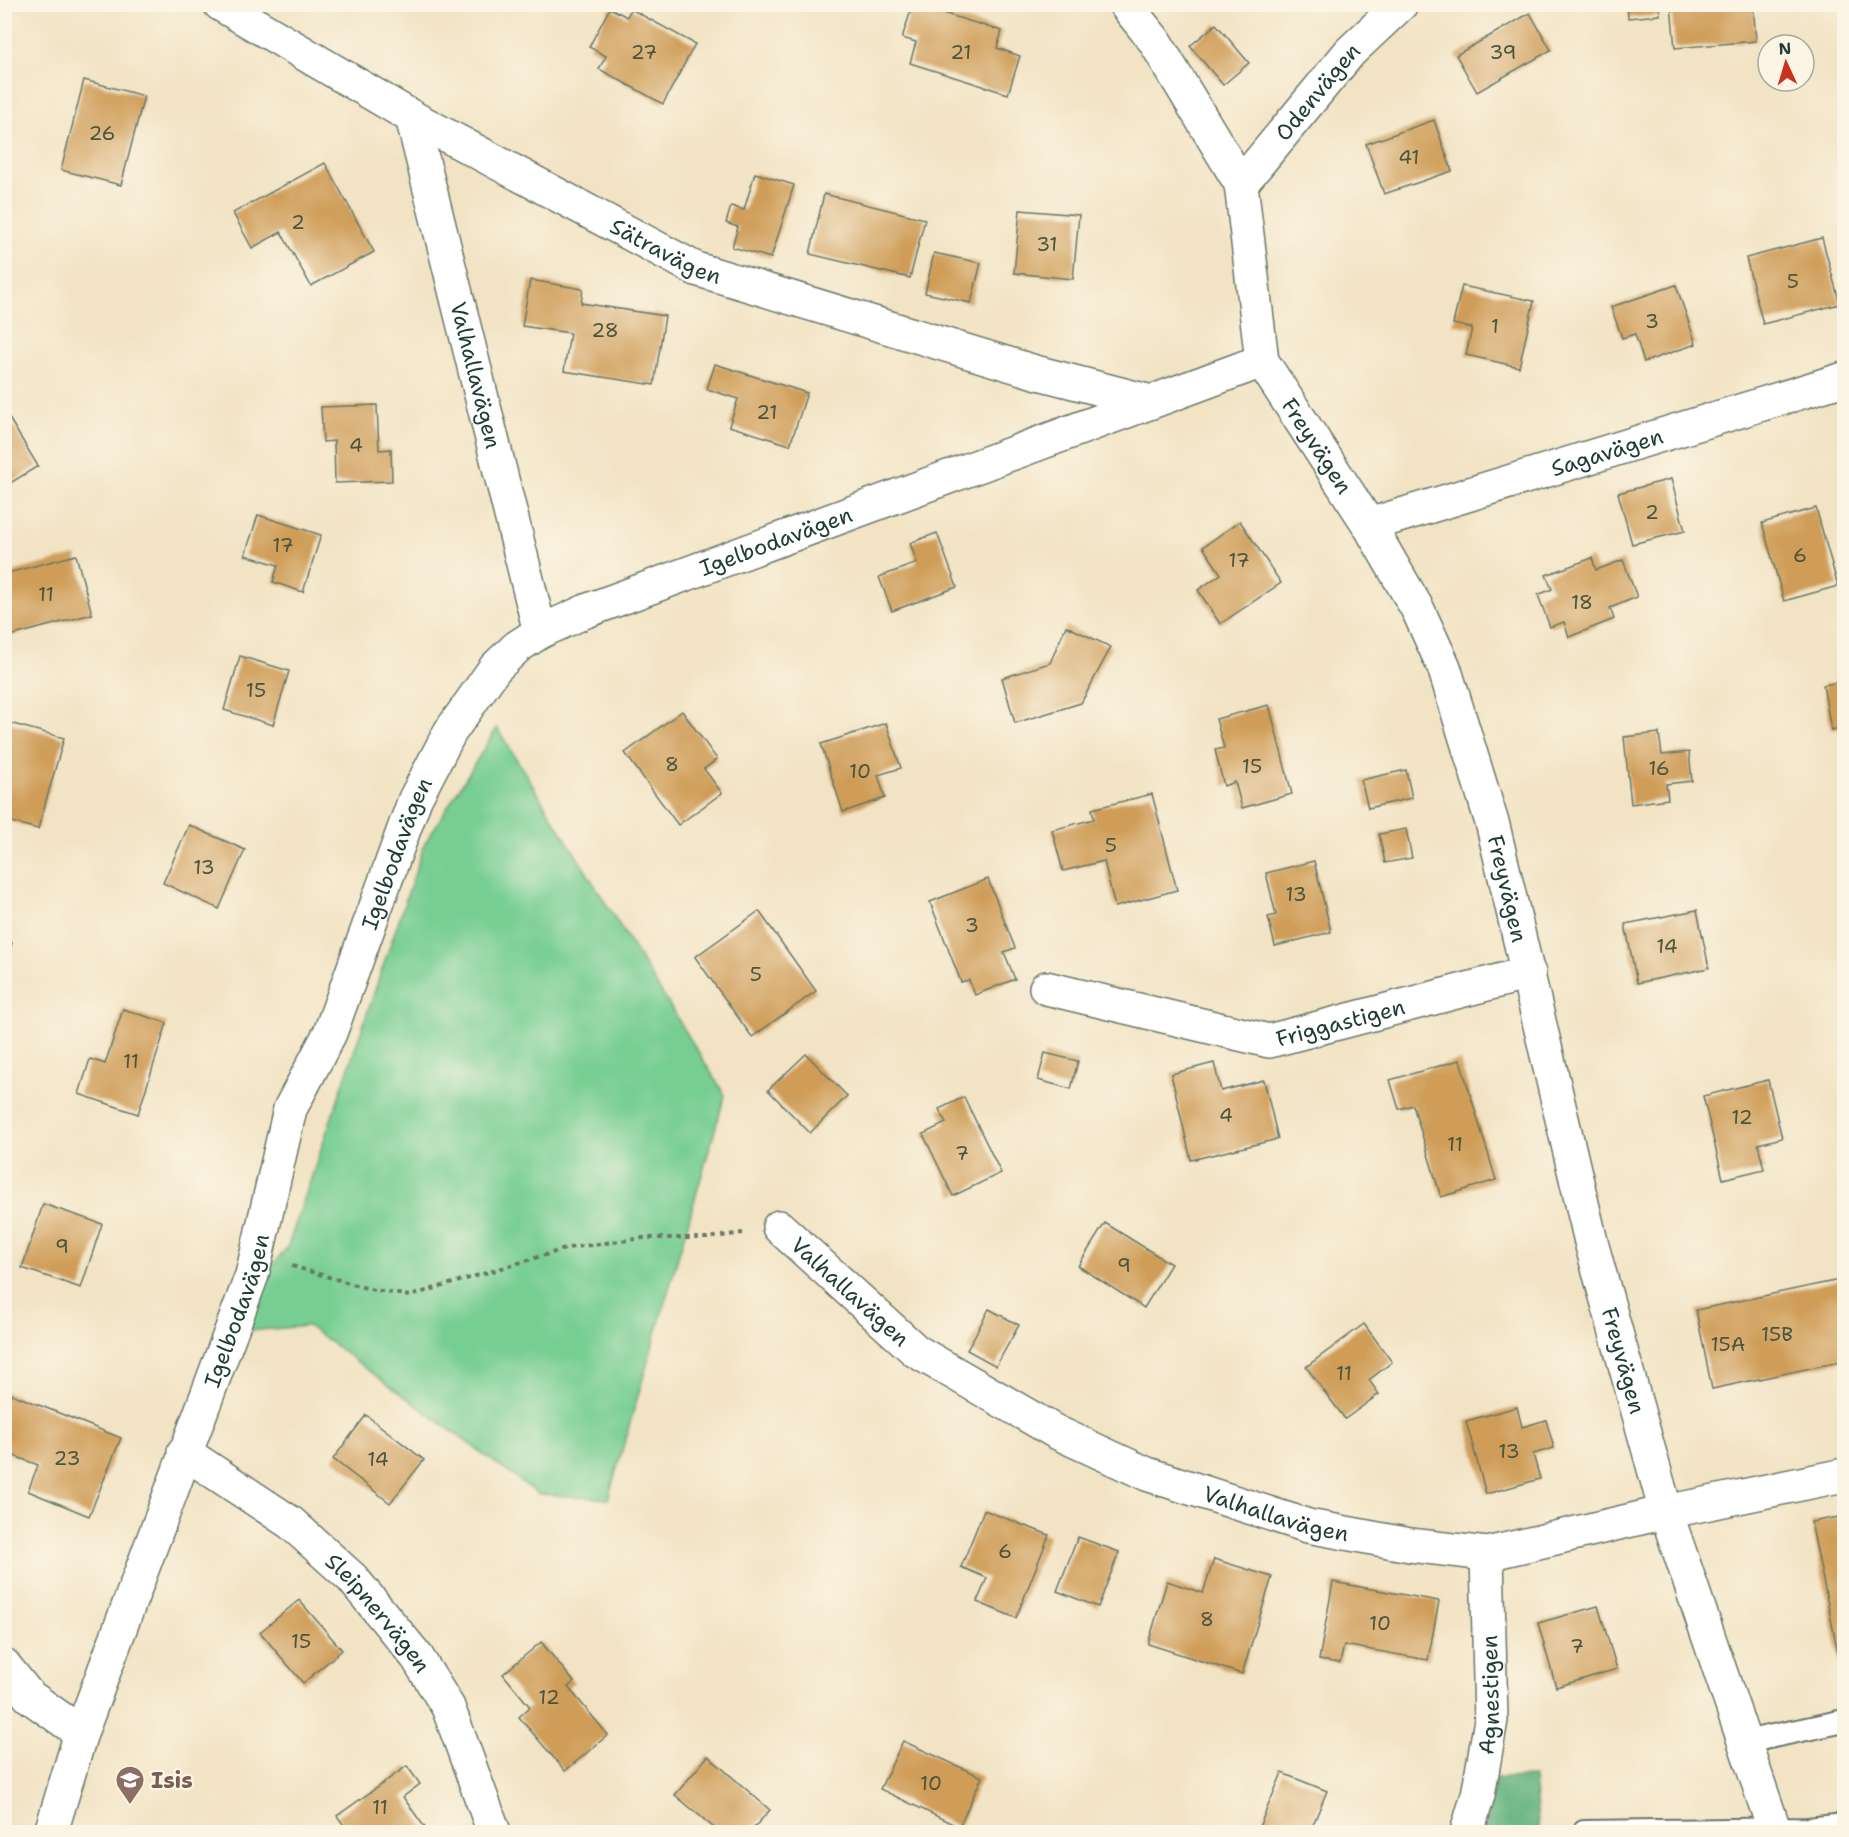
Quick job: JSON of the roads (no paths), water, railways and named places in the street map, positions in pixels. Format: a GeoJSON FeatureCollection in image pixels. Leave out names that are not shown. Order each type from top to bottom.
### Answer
{"type":"FeatureCollection","features":[{"type":"Feature","properties":{"kind":"street","name":"Sätravägen"},"geometry":{"type":"LineString","coordinates":[[220,4],[412,117],[696,268],[1024,368],[1151,402]]}},
{"type":"Feature","properties":{"kind":"street","name":"Freyvägen"},"geometry":{"type":"LineString","coordinates":[[1125,4],[1155,40],[1241,184],[1262,361],[1369,525],[1418,610],[1444,667],[1493,826],[1592,1246],[1665,1512],[1774,1831]]}},
{"type":"Feature","properties":{"kind":"street","name":"Odenvägen"},"geometry":{"type":"LineString","coordinates":[[1241,184],[1350,52],[1401,4]]}},
{"type":"Feature","properties":{"kind":"street","name":"Valhallavägen"},"geometry":{"type":"LineString","coordinates":[[412,117],[540,632]]}},
{"type":"Feature","properties":{"kind":"street","name":"Igelbodavägen"},"geometry":{"type":"LineString","coordinates":[[51,1833],[81,1733],[256,1258],[290,1109],[330,1033],[415,799],[450,732],[495,668],[517,646],[540,632],[586,611],[1262,361]]}},
{"type":"Feature","properties":{"kind":"street","name":"Sagavägen"},"geometry":{"type":"LineString","coordinates":[[1369,525],[1845,379]]}},
{"type":"Feature","properties":{"kind":"street","name":"Friggastigen"},"geometry":{"type":"LineString","coordinates":[[1046,988],[1269,1041],[1529,973]]}},
{"type":"Feature","properties":{"kind":"street","name":"Valhallavägen"},"geometry":{"type":"LineString","coordinates":[[779,1227],[916,1351],[1056,1432],[1147,1474],[1308,1526],[1410,1545],[1487,1554],[1665,1512],[1845,1475]]}},
{"type":"Feature","properties":{"kind":"street","name":"Sleipnervägen"},"geometry":{"type":"LineString","coordinates":[[184,1452],[291,1523],[352,1578],[410,1648],[448,1707],[494,1833]]}},
{"type":"Feature","properties":{"kind":"street","name":"Agnestigen"},"geometry":{"type":"LineString","coordinates":[[1467,1833],[1478,1795],[1491,1720],[1487,1554]]}},
{"type":"Feature","properties":{"kind":"street"},"geometry":{"type":"LineString","coordinates":[[4,1665],[29,1696],[81,1733]]}},
{"type":"Feature","properties":{"kind":"lane"},"geometry":{"type":"LineString","coordinates":[[1745,1742],[1845,1721]]}},
{"type":"Feature","properties":{"kind":"lane"},"geometry":{"type":"LineString","coordinates":[[1596,1832],[1774,1831],[1845,1825]]}},
{"type":"Feature","properties":{"kind":"place","name":"Isis"},"geometry":{"type":"Point","coordinates":[130,1806]}}]}
